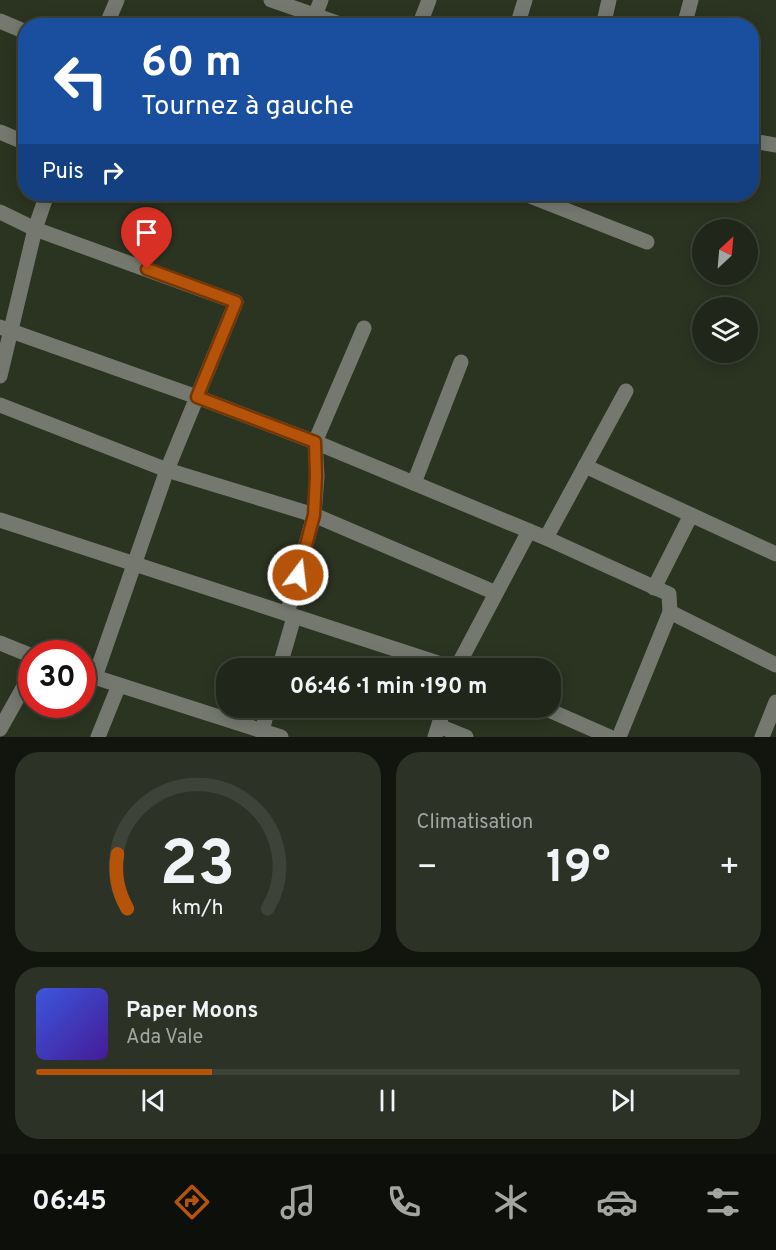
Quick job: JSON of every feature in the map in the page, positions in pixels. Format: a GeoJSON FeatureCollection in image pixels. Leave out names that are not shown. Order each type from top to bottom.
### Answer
{"type":"FeatureCollection","features":[{"type":"Feature","properties":{"kind":"street"},"geometry":{"type":"LineString","coordinates":[[109,18],[117,0]]}},
{"type":"Feature","properties":{"kind":"street"},"geometry":{"type":"LineString","coordinates":[[271,0],[309,18]]}},
{"type":"Feature","properties":{"kind":"street"},"geometry":{"type":"LineString","coordinates":[[314,18],[321,0]]}},
{"type":"Feature","properties":{"kind":"street"},"geometry":{"type":"LineString","coordinates":[[422,18],[429,0]]}},
{"type":"Feature","properties":{"kind":"street"},"geometry":{"type":"LineString","coordinates":[[519,18],[525,0]]}},
{"type":"Feature","properties":{"kind":"street"},"geometry":{"type":"LineString","coordinates":[[605,18],[609,0]]}},
{"type":"Feature","properties":{"kind":"street"},"geometry":{"type":"LineString","coordinates":[[686,18],[691,0]]}},
{"type":"Feature","properties":{"kind":"street"},"geometry":{"type":"LineString","coordinates":[[0,21],[18,29]]}},
{"type":"Feature","properties":{"kind":"street"},"geometry":{"type":"LineString","coordinates":[[0,132],[18,140]]}},
{"type":"Feature","properties":{"kind":"street"},"geometry":{"type":"LineString","coordinates":[[759,142],[776,146]]}},
{"type":"Feature","properties":{"kind":"street"},"geometry":{"type":"LineString","coordinates":[[0,376],[5,329],[45,201]]}},
{"type":"Feature","properties":{"kind":"street"},"geometry":{"type":"LineString","coordinates":[[543,201],[647,242]]}},
{"type":"Feature","properties":{"kind":"street"},"geometry":{"type":"LineString","coordinates":[[0,213],[35,229],[236,302],[167,470],[134,564],[96,658]]}},
{"type":"Feature","properties":{"kind":"street"},"geometry":{"type":"LineString","coordinates":[[281,658],[314,515],[315,442],[364,328]]}},
{"type":"Feature","properties":{"kind":"street"},"geometry":{"type":"LineString","coordinates":[[5,329],[197,397],[315,442],[546,538],[669,594],[670,612],[619,737]]}},
{"type":"Feature","properties":{"kind":"street"},"geometry":{"type":"LineString","coordinates":[[414,483],[461,362]]}},
{"type":"Feature","properties":{"kind":"street"},"geometry":{"type":"LineString","coordinates":[[546,538],[626,391]]}},
{"type":"Feature","properties":{"kind":"street"},"geometry":{"type":"LineString","coordinates":[[0,405],[167,470],[314,515],[496,593]]}},
{"type":"Feature","properties":{"kind":"street"},"geometry":{"type":"LineString","coordinates":[[585,466],[776,554]]}},
{"type":"Feature","properties":{"kind":"street"},"geometry":{"type":"LineString","coordinates":[[654,588],[691,515]]}},
{"type":"Feature","properties":{"kind":"street"},"geometry":{"type":"LineString","coordinates":[[0,520],[456,669],[529,531]]}},
{"type":"Feature","properties":{"kind":"street"},"geometry":{"type":"LineString","coordinates":[[670,612],[776,665]]}},
{"type":"Feature","properties":{"kind":"street"},"geometry":{"type":"LineString","coordinates":[[0,643],[18,650]]}},
{"type":"Feature","properties":{"kind":"street"},"geometry":{"type":"LineString","coordinates":[[96,677],[281,737]]}},
{"type":"Feature","properties":{"kind":"street"},"geometry":{"type":"LineString","coordinates":[[99,737],[119,685]]}},
{"type":"Feature","properties":{"kind":"street"},"geometry":{"type":"LineString","coordinates":[[0,729],[18,697]]}},
{"type":"Feature","properties":{"kind":"street"},"geometry":{"type":"LineString","coordinates":[[762,737],[776,702]]}},
{"type":"Feature","properties":{"kind":"street"},"geometry":{"type":"LineString","coordinates":[[561,715],[610,737]]}},
{"type":"Feature","properties":{"kind":"street"},"geometry":{"type":"LineString","coordinates":[[261,731],[265,718]]}},
{"type":"Feature","properties":{"kind":"street"},"geometry":{"type":"LineString","coordinates":[[437,731],[466,737]]}},
{"type":"Feature","properties":{"kind":"route"},"geometry":{"type":"LineString","coordinates":[[147,269],[236,302],[197,397],[315,442],[314,515],[298,575]]}}]}
